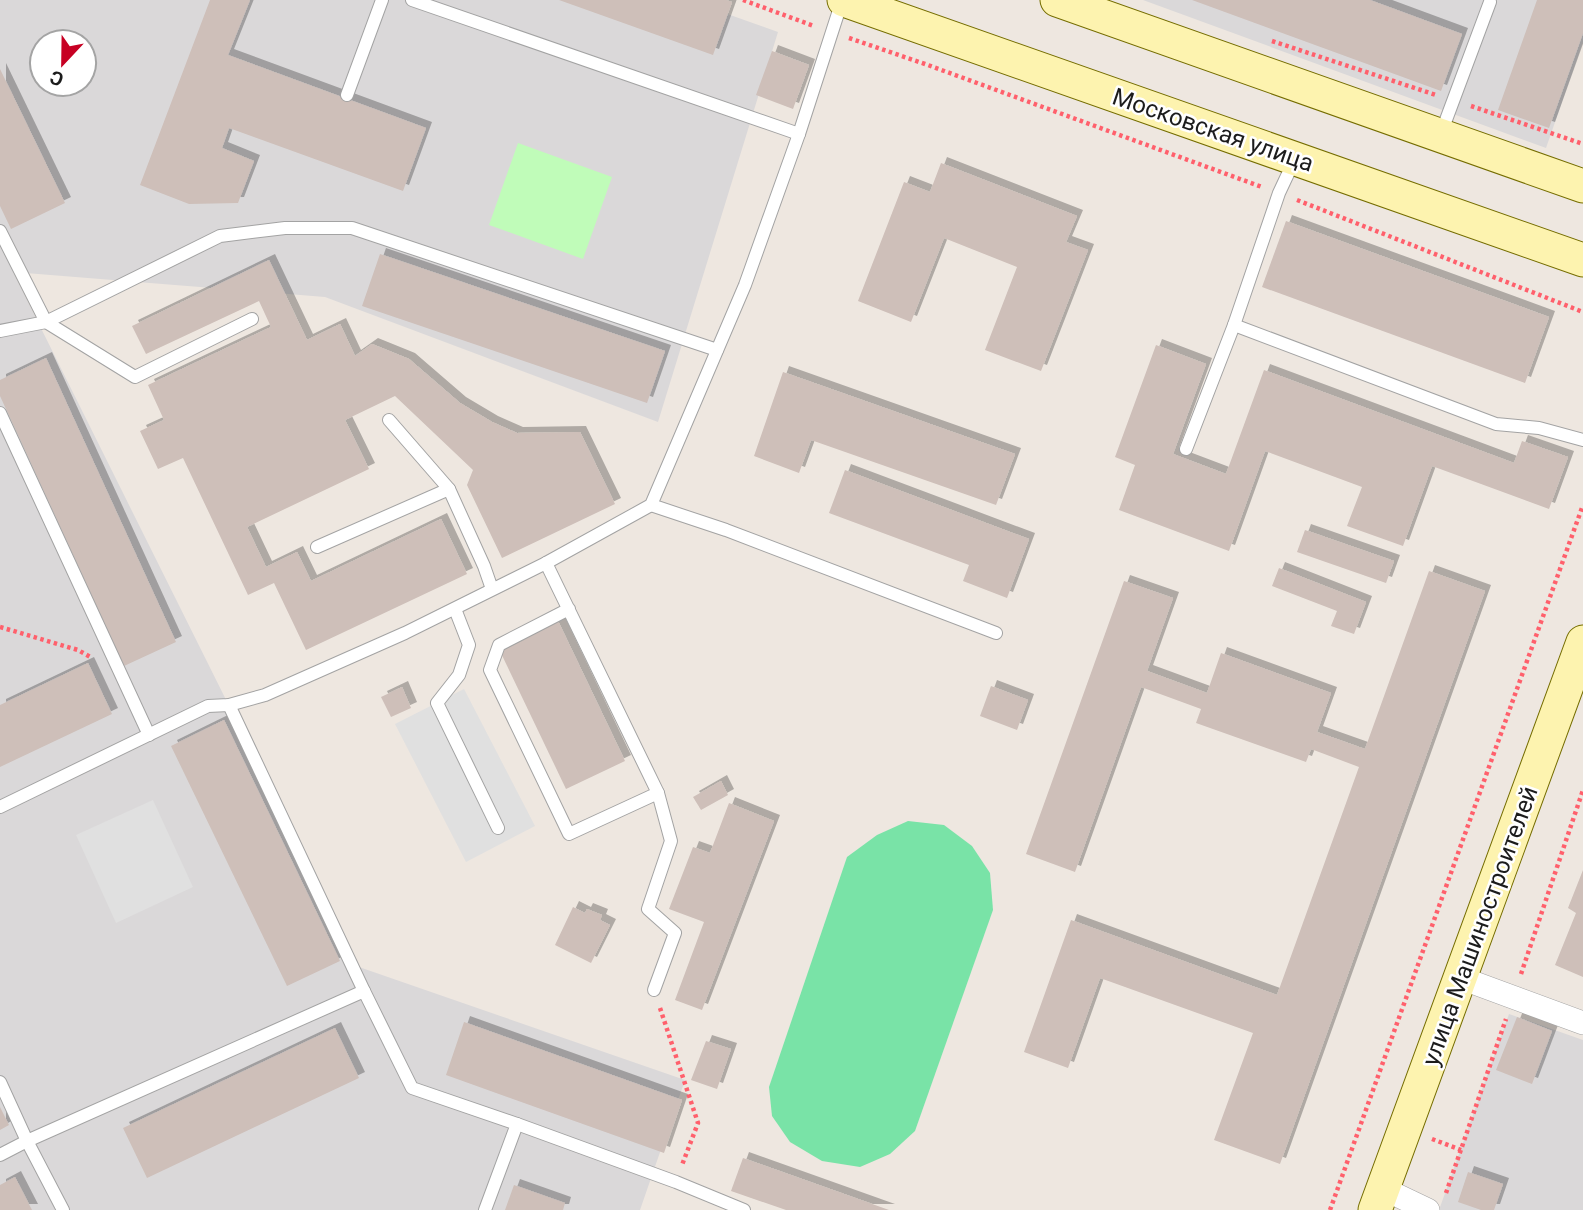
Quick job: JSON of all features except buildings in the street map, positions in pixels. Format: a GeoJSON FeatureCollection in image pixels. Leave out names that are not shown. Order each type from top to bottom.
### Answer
{"type":"FeatureCollection","features":[{"type":"Feature","properties":{"kind":"main road","name":"Московская улица"},"geometry":{"type":"LineString","coordinates":[[843,0],[1583,260]]}},
{"type":"Feature","properties":{"kind":"main road"},"geometry":{"type":"LineString","coordinates":[[1057,0],[1114,15],[1583,186]]}},
{"type":"Feature","properties":{"kind":"main road","name":"улица Машиностроителей"},"geometry":{"type":"LineString","coordinates":[[1379,1199],[1583,642]]}},
{"type":"Feature","properties":{"kind":"street"},"geometry":{"type":"LineString","coordinates":[[1461,978],[1583,1023]]}},
{"type":"Feature","properties":{"kind":"street"},"geometry":{"type":"LineString","coordinates":[[1379,1199],[1428,1210]]}},
{"type":"Feature","properties":{"kind":"lane"},"geometry":{"type":"LineString","coordinates":[[347,95],[382,0]]}},
{"type":"Feature","properties":{"kind":"lane"},"geometry":{"type":"LineString","coordinates":[[412,0],[799,134]]}},
{"type":"Feature","properties":{"kind":"lane"},"geometry":{"type":"LineString","coordinates":[[0,807],[208,706],[229,705],[265,695],[405,633],[546,563],[651,505],[745,285],[843,0]]}},
{"type":"Feature","properties":{"kind":"lane"},"geometry":{"type":"LineString","coordinates":[[1440,136],[1488,1]]}},
{"type":"Feature","properties":{"kind":"lane"},"geometry":{"type":"LineString","coordinates":[[1186,449],[1234,325],[1279,193],[1295,159]]}},
{"type":"Feature","properties":{"kind":"lane"},"geometry":{"type":"LineString","coordinates":[[0,331],[46,322],[220,236],[285,228],[352,228],[717,350]]}},
{"type":"Feature","properties":{"kind":"lane"},"geometry":{"type":"LineString","coordinates":[[0,231],[46,322],[135,377],[252,319]]}},
{"type":"Feature","properties":{"kind":"lane"},"geometry":{"type":"LineString","coordinates":[[1234,325],[1496,424],[1539,428],[1583,440]]}},
{"type":"Feature","properties":{"kind":"lane"},"geometry":{"type":"LineString","coordinates":[[0,413],[149,735]]}},
{"type":"Feature","properties":{"kind":"lane"},"geometry":{"type":"LineString","coordinates":[[389,420],[449,489],[492,589]]}},
{"type":"Feature","properties":{"kind":"lane"},"geometry":{"type":"LineString","coordinates":[[317,548],[449,489]]}},
{"type":"Feature","properties":{"kind":"lane"},"geometry":{"type":"LineString","coordinates":[[651,505],[726,530],[996,633]]}},
{"type":"Feature","properties":{"kind":"lane"},"geometry":{"type":"LineString","coordinates":[[546,563],[659,793],[671,841],[648,909],[675,933],[654,990]]}},
{"type":"Feature","properties":{"kind":"lane"},"geometry":{"type":"LineString","coordinates":[[456,609],[469,645],[459,675],[437,702],[498,828]]}},
{"type":"Feature","properties":{"kind":"lane"},"geometry":{"type":"LineString","coordinates":[[569,609],[499,645],[489,670],[569,834],[659,793]]}},
{"type":"Feature","properties":{"kind":"lane"},"geometry":{"type":"LineString","coordinates":[[229,705],[412,1088],[676,1182],[744,1210]]}},
{"type":"Feature","properties":{"kind":"lane"},"geometry":{"type":"LineString","coordinates":[[0,1155],[364,991]]}},
{"type":"Feature","properties":{"kind":"lane"},"geometry":{"type":"LineString","coordinates":[[0,1082],[63,1210]]}},
{"type":"Feature","properties":{"kind":"lane"},"geometry":{"type":"LineString","coordinates":[[485,1210],[517,1125]]}},
{"type":"Feature","properties":{"kind":"path"},"geometry":{"type":"LineString","coordinates":[[743,0],[1279,193],[1583,312]]}},
{"type":"Feature","properties":{"kind":"path"},"geometry":{"type":"LineString","coordinates":[[1261,37],[1583,145]]}},
{"type":"Feature","properties":{"kind":"path"},"geometry":{"type":"LineString","coordinates":[[1330,1210],[1583,505]]}},
{"type":"Feature","properties":{"kind":"path"},"geometry":{"type":"LineString","coordinates":[[0,627],[78,650],[123,676]]}},
{"type":"Feature","properties":{"kind":"path"},"geometry":{"type":"LineString","coordinates":[[654,990],[698,1123],[676,1182]]}},
{"type":"Feature","properties":{"kind":"shaded area"},"geometry":{"type":"Polygon","coordinates":[[[0,0],[688,0],[778,32],[658,422],[325,297],[13,272],[359,967],[685,1080],[640,1210],[0,1210],[0,0]]]}},
{"type":"Feature","properties":{"kind":"shaded area"},"geometry":{"type":"Polygon","coordinates":[[[1143,0],[1583,0],[1583,42],[1546,148],[1143,0]]]}},
{"type":"Feature","properties":{"kind":"shaded area"},"geometry":{"type":"Polygon","coordinates":[[[464,689],[535,826],[466,862],[395,724],[464,689]]]}},
{"type":"Feature","properties":{"kind":"shaded area"},"geometry":{"type":"Polygon","coordinates":[[[153,800],[193,887],[116,923],[76,835],[153,800]]]}},
{"type":"Feature","properties":{"kind":"shaded area"},"geometry":{"type":"Polygon","coordinates":[[[1509,1014],[1583,1040],[1583,1210],[1439,1210],[1509,1014]]]}},
{"type":"Feature","properties":{"kind":"green space"},"geometry":{"type":"Polygon","coordinates":[[[518,143],[612,177],[583,259],[489,225],[518,143]]]}},
{"type":"Feature","properties":{"kind":"green space"},"geometry":{"type":"Polygon","coordinates":[[[908,821],[944,825],[972,846],[990,873],[993,910],[915,1131],[890,1154],[860,1167],[822,1161],[790,1142],[772,1116],[769,1087],[847,857],[877,835],[908,821]]]}}]}
